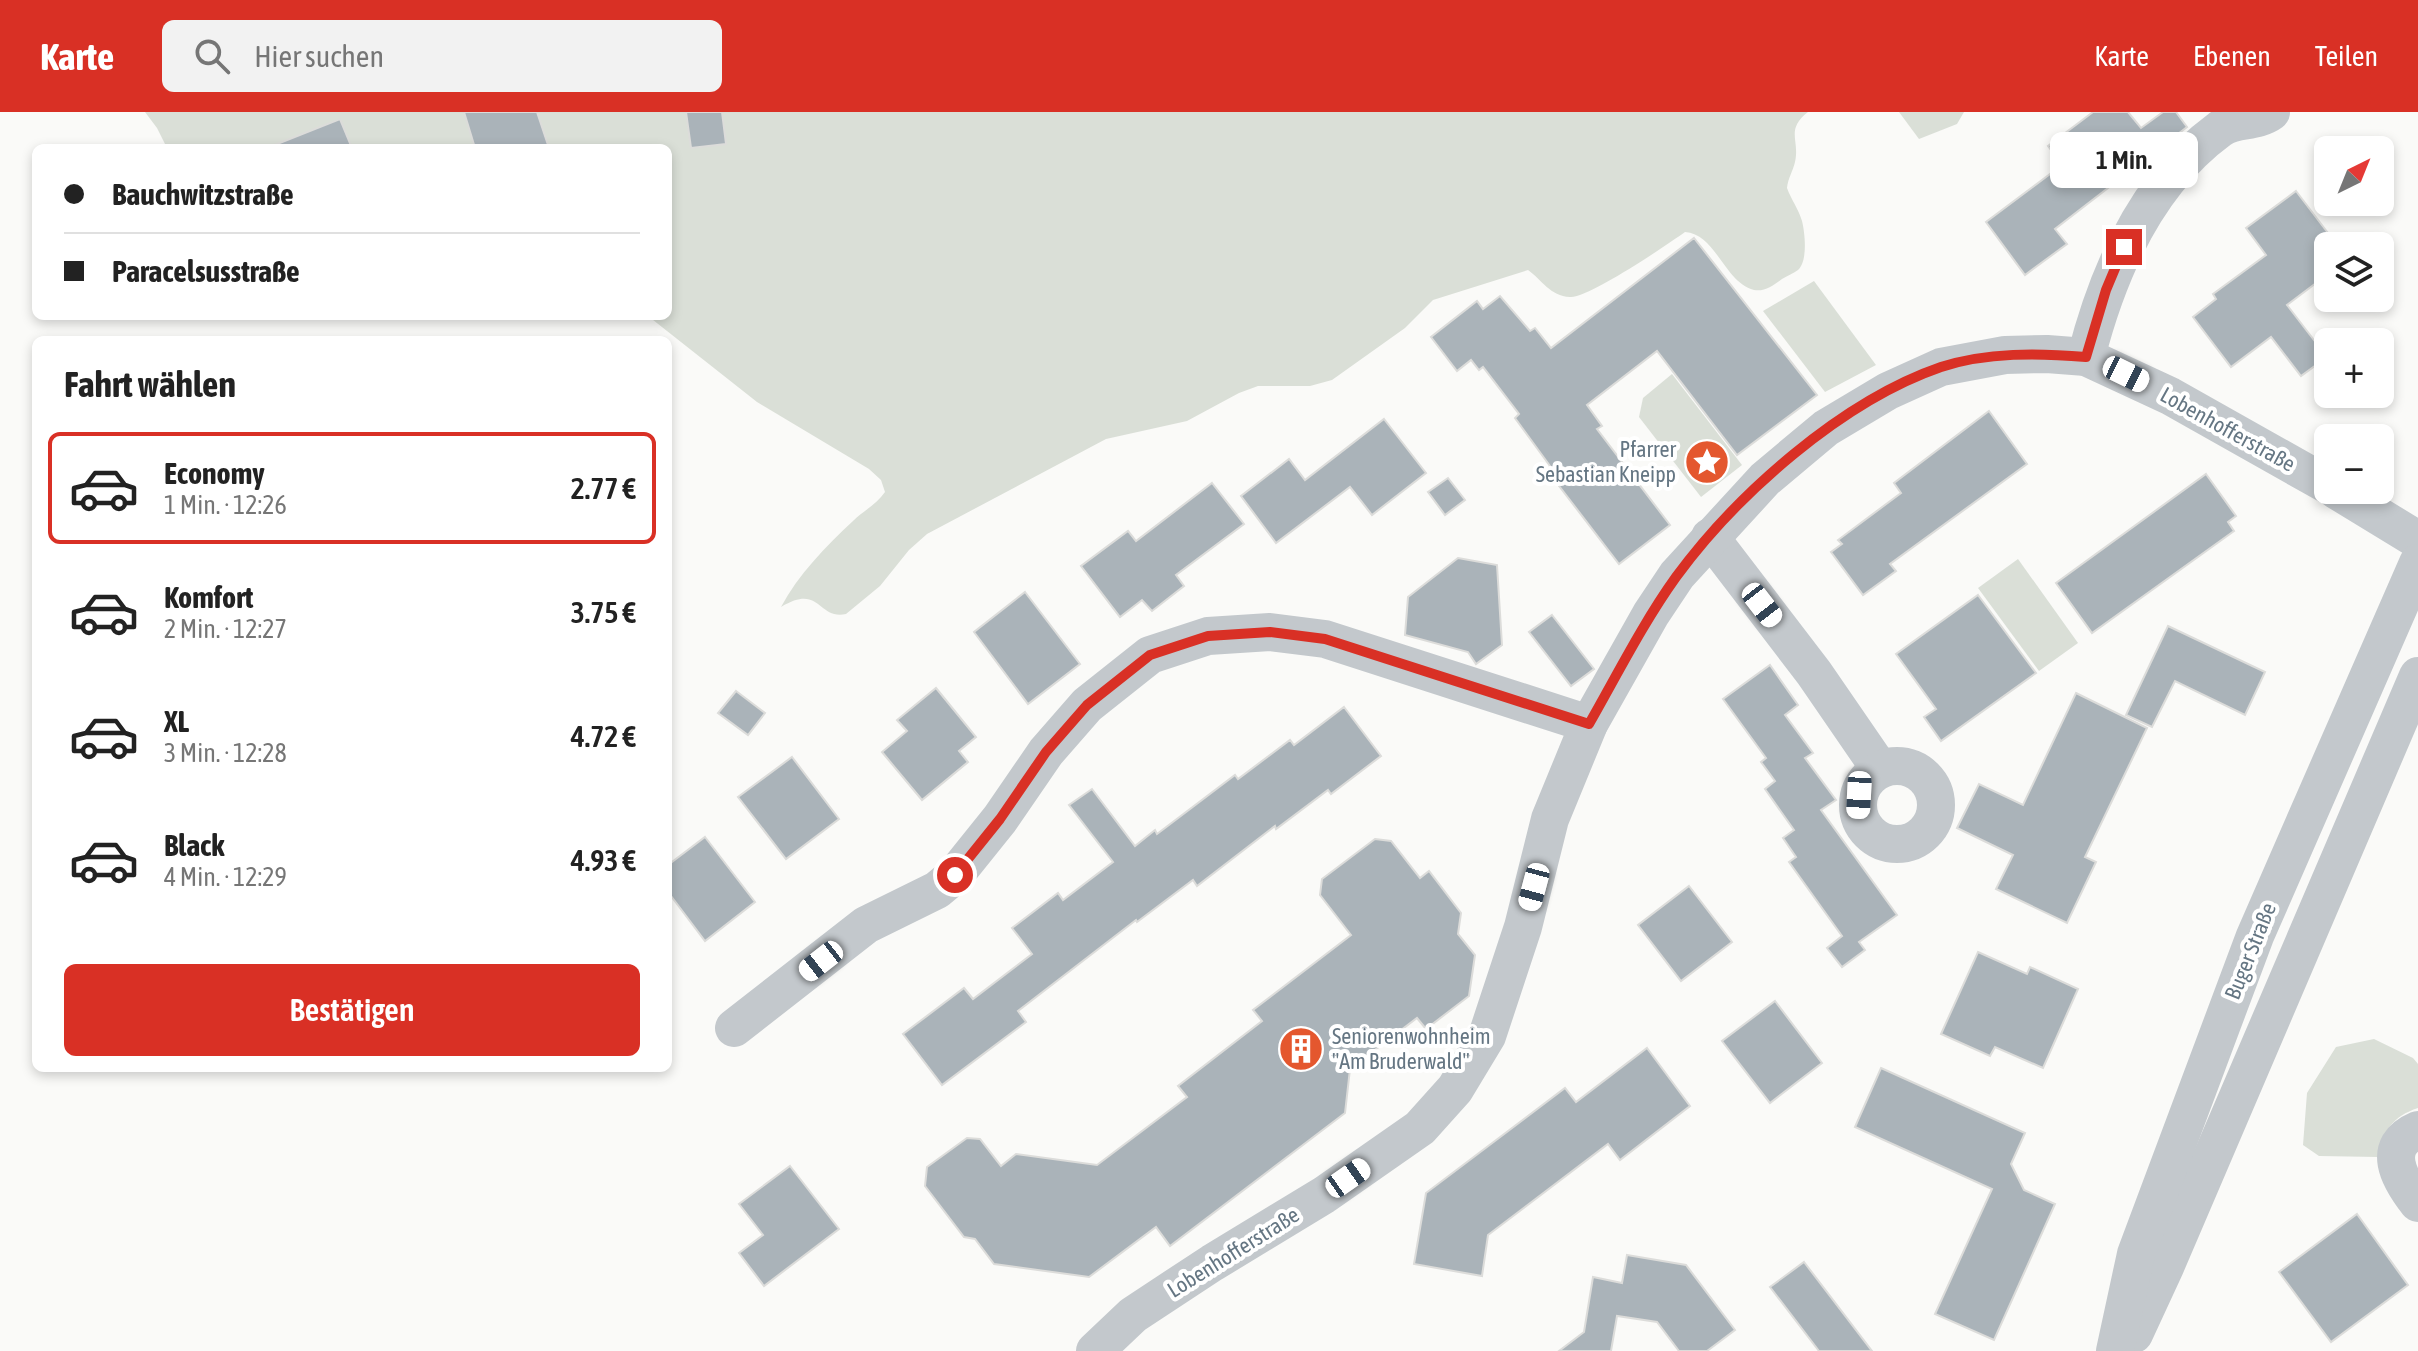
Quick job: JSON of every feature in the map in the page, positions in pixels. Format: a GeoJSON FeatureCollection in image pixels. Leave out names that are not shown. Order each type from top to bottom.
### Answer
{"type":"FeatureCollection","features":[{"type":"Feature","properties":{"kind":"street"},"geometry":{"type":"LineString","coordinates":[[2086,357],[2106,290],[2124,247],[2154,197],[2189,156],[2223,126],[2265,117],[2271,112]]}},
{"type":"Feature","properties":{"kind":"street","name":"Lobenhofferstraße"},"geometry":{"type":"LineString","coordinates":[[1095,1351],[1133,1315],[1324,1195],[1420,1128],[1455,1089],[1487,1036],[1523,927],[1550,819],[1589,724],[1651,614],[1677,575],[1765,479],[1826,428],[1888,391],[1941,367],[2005,355],[2086,357],[2170,396],[2314,477]]}},
{"type":"Feature","properties":{"kind":"street"},"geometry":{"type":"LineString","coordinates":[[2359,504],[2418,540]]}},
{"type":"Feature","properties":{"kind":"street"},"geometry":{"type":"LineString","coordinates":[[1710,537],[1814,673],[1880,769]]}},
{"type":"Feature","properties":{"kind":"street","name":"Buger Straße"},"geometry":{"type":"LineString","coordinates":[[2115,1351],[2136,1254],[2255,936],[2418,563]]}},
{"type":"Feature","properties":{"kind":"street"},"geometry":{"type":"LineString","coordinates":[[734,1028],[866,925],[937,890],[955,875],[1000,819],[1046,752],[1087,705],[1150,655],[1208,636],[1270,632],[1325,639],[1589,724]]}},
{"type":"Feature","properties":{"kind":"street","name":"Buger Straße"},"geometry":{"type":"LineString","coordinates":[[2126,1351],[2172,1252],[2418,676]]}},
{"type":"Feature","properties":{"kind":"street"},"geometry":{"type":"LineString","coordinates":[[2418,1130],[2403,1139],[2396,1154],[2397,1170],[2418,1203]]}},
{"type":"Feature","properties":{"kind":"shaded area"},"geometry":{"type":"Polygon","coordinates":[[[145,112],[1808,112],[1795,130],[1795,162],[1787,188],[1802,221],[1804,254],[1798,270],[1769,288],[1754,290],[1735,278],[1705,241],[1685,232],[1627,270],[1579,295],[1570,297],[1557,294],[1528,270],[1433,300],[1405,328],[1332,380],[1310,386],[1258,386],[1187,421],[1106,439],[927,534],[909,550],[880,586],[846,614],[837,614],[804,599],[781,607],[804,572],[823,551],[882,496],[885,492],[881,480],[869,469],[757,402],[653,320],[672,320],[672,144],[165,144],[145,112]]]}},
{"type":"Feature","properties":{"kind":"shaded area"},"geometry":{"type":"Polygon","coordinates":[[[1899,112],[1964,112],[1957,124],[1919,139],[1899,112]]]}},
{"type":"Feature","properties":{"kind":"shaded area"},"geometry":{"type":"Polygon","coordinates":[[[1814,281],[1876,365],[1825,392],[1763,311],[1814,281]]]}},
{"type":"Feature","properties":{"kind":"shaded area"},"geometry":{"type":"Polygon","coordinates":[[[1672,374],[1742,465],[1701,497],[1639,417],[1643,398],[1672,374]]]}},
{"type":"Feature","properties":{"kind":"shaded area"},"geometry":{"type":"Polygon","coordinates":[[[2018,559],[2078,643],[2039,671],[1978,588],[2018,559]]]}},
{"type":"Feature","properties":{"kind":"shaded area"},"geometry":{"type":"Polygon","coordinates":[[[2374,1039],[2413,1058],[2418,1064],[2418,1108],[2390,1126],[2382,1140],[2378,1157],[2319,1156],[2303,1145],[2307,1093],[2336,1047],[2374,1039]]]}},
{"type":"Feature","properties":{"kind":"building"},"geometry":{"type":"Polygon","coordinates":[[[464,112],[537,112],[548,144],[474,144],[464,112]]]}},
{"type":"Feature","properties":{"kind":"building"},"geometry":{"type":"Polygon","coordinates":[[[686,112],[722,112],[726,144],[691,148],[686,112]]]}},
{"type":"Feature","properties":{"kind":"building"},"geometry":{"type":"Polygon","coordinates":[[[2093,112],[2128,112],[2141,128],[2163,112],[2176,112],[2187,127],[2055,229],[2067,244],[2025,275],[1986,222],[2062,165],[2048,146],[2093,112]]]}},
{"type":"Feature","properties":{"kind":"building"},"geometry":{"type":"Polygon","coordinates":[[[340,119],[350,144],[277,144],[340,119]]]}},
{"type":"Feature","properties":{"kind":"building"},"geometry":{"type":"Polygon","coordinates":[[[2296,191],[2327,232],[2314,232],[2314,285],[2287,305],[2314,340],[2314,366],[2301,376],[2271,337],[2231,367],[2193,317],[2216,299],[2213,294],[2266,255],[2246,228],[2296,191]]]}},
{"type":"Feature","properties":{"kind":"building"},"geometry":{"type":"Polygon","coordinates":[[[1694,238],[1817,395],[1737,455],[1657,351],[1587,405],[1602,426],[1597,429],[1670,525],[1619,564],[1546,469],[1550,466],[1515,418],[1519,414],[1483,367],[1479,370],[1471,360],[1457,371],[1431,337],[1477,301],[1483,309],[1500,296],[1530,331],[1535,328],[1551,348],[1694,238]]]}},
{"type":"Feature","properties":{"kind":"building"},"geometry":{"type":"Polygon","coordinates":[[[1989,411],[2027,464],[1890,564],[1896,571],[1863,595],[1831,552],[1842,544],[1838,540],[1901,493],[1894,483],[1989,411]]]}},
{"type":"Feature","properties":{"kind":"building"},"geometry":{"type":"Polygon","coordinates":[[[1384,419],[1426,473],[1372,515],[1350,487],[1276,543],[1241,496],[1289,459],[1305,480],[1384,419]]]}},
{"type":"Feature","properties":{"kind":"building"},"geometry":{"type":"Polygon","coordinates":[[[2206,474],[2236,516],[2228,522],[2234,531],[2092,633],[2056,583],[2206,474]]]}},
{"type":"Feature","properties":{"kind":"building"},"geometry":{"type":"Polygon","coordinates":[[[1448,478],[1465,500],[1445,515],[1428,492],[1448,478]]]}},
{"type":"Feature","properties":{"kind":"building"},"geometry":{"type":"Polygon","coordinates":[[[1212,483],[1244,524],[1176,575],[1184,586],[1152,611],[1142,600],[1120,617],[1081,566],[1128,531],[1136,541],[1212,483]]]}},
{"type":"Feature","properties":{"kind":"building"},"geometry":{"type":"Polygon","coordinates":[[[1458,558],[1497,565],[1502,645],[1476,664],[1468,652],[1405,635],[1408,597],[1458,558]]]}},
{"type":"Feature","properties":{"kind":"building"},"geometry":{"type":"Polygon","coordinates":[[[1025,592],[1080,664],[1028,704],[974,632],[1025,592]]]}},
{"type":"Feature","properties":{"kind":"building"},"geometry":{"type":"Polygon","coordinates":[[[1978,595],[2036,673],[1941,741],[1924,717],[1936,709],[1896,654],[1978,595]]]}},
{"type":"Feature","properties":{"kind":"building"},"geometry":{"type":"Polygon","coordinates":[[[1552,615],[1594,669],[1571,686],[1529,632],[1552,615]]]}},
{"type":"Feature","properties":{"kind":"building"},"geometry":{"type":"Polygon","coordinates":[[[2168,626],[2265,672],[2245,715],[2175,681],[2152,727],[2126,715],[2168,626]]]}},
{"type":"Feature","properties":{"kind":"building"},"geometry":{"type":"Polygon","coordinates":[[[1770,665],[1798,705],[1785,715],[1813,753],[1805,758],[1836,800],[1821,810],[1897,915],[1859,942],[1865,950],[1842,967],[1827,948],[1842,936],[1789,862],[1796,857],[1783,838],[1794,830],[1765,789],[1775,781],[1761,762],[1766,758],[1723,699],[1770,665]]]}},
{"type":"Feature","properties":{"kind":"building"},"geometry":{"type":"Polygon","coordinates":[[[936,688],[976,737],[959,751],[968,762],[922,800],[882,752],[907,731],[897,720],[936,688]]]}},
{"type":"Feature","properties":{"kind":"building"},"geometry":{"type":"Polygon","coordinates":[[[736,691],[765,713],[748,735],[718,713],[736,691]]]}},
{"type":"Feature","properties":{"kind":"building"},"geometry":{"type":"Polygon","coordinates":[[[2076,693],[2147,728],[2085,857],[2096,862],[2067,923],[1996,889],[2013,855],[1957,828],[1979,784],[2023,805],[2076,693]]]}},
{"type":"Feature","properties":{"kind":"building"},"geometry":{"type":"Polygon","coordinates":[[[1344,707],[1381,756],[1331,794],[1328,790],[1276,829],[1275,826],[1197,886],[1193,880],[1136,920],[1018,1011],[1026,1022],[942,1085],[903,1034],[964,988],[973,999],[1032,954],[1012,928],[1058,893],[1063,900],[1113,862],[1069,805],[1092,789],[1135,846],[1155,830],[1157,834],[1235,775],[1238,779],[1290,740],[1294,745],[1344,707]]]}},
{"type":"Feature","properties":{"kind":"building"},"geometry":{"type":"Polygon","coordinates":[[[792,757],[839,819],[786,859],[738,797],[792,757]]]}},
{"type":"Feature","properties":{"kind":"building"},"geometry":{"type":"Polygon","coordinates":[[[705,837],[755,902],[705,941],[672,897],[672,862],[705,837]]]}},
{"type":"Feature","properties":{"kind":"building","name":"Seniorenwohnheim \"Am Bruderwald\""},"geometry":{"type":"Polygon","coordinates":[[[1375,839],[1391,841],[1420,878],[1429,871],[1461,913],[1458,934],[1475,955],[1469,996],[1426,1029],[1417,1018],[1350,1069],[1345,1113],[1170,1246],[1156,1227],[1089,1277],[994,1264],[975,1239],[964,1237],[925,1186],[927,1167],[967,1138],[980,1139],[1001,1166],[1016,1154],[1097,1165],[1187,1097],[1178,1086],[1262,1021],[1253,1010],[1351,935],[1320,895],[1322,879],[1375,839]]]}},
{"type":"Feature","properties":{"kind":"building"},"geometry":{"type":"Polygon","coordinates":[[[1689,886],[1732,942],[1681,981],[1638,925],[1689,886]]]}},
{"type":"Feature","properties":{"kind":"building"},"geometry":{"type":"Polygon","coordinates":[[[1978,952],[2027,974],[2030,967],[2078,989],[2043,1068],[1995,1047],[1990,1056],[1941,1034],[1978,952]]]}},
{"type":"Feature","properties":{"kind":"building"},"geometry":{"type":"Polygon","coordinates":[[[1775,1001],[1822,1063],[1770,1103],[1722,1041],[1775,1001]]]}},
{"type":"Feature","properties":{"kind":"building"},"geometry":{"type":"Polygon","coordinates":[[[1647,1048],[1690,1106],[1620,1160],[1608,1144],[1488,1235],[1482,1276],[1414,1264],[1426,1193],[1565,1088],[1576,1102],[1647,1048]]]}},
{"type":"Feature","properties":{"kind":"building"},"geometry":{"type":"Polygon","coordinates":[[[1881,1068],[2025,1133],[2011,1164],[2024,1190],[2055,1204],[1994,1340],[1935,1314],[1992,1189],[1855,1127],[1881,1068]]]}},
{"type":"Feature","properties":{"kind":"building"},"geometry":{"type":"Polygon","coordinates":[[[790,1166],[839,1229],[764,1286],[739,1253],[763,1235],[739,1204],[790,1166]]]}},
{"type":"Feature","properties":{"kind":"building"},"geometry":{"type":"Polygon","coordinates":[[[2357,1214],[2408,1285],[2331,1342],[2279,1272],[2357,1214]]]}},
{"type":"Feature","properties":{"kind":"building"},"geometry":{"type":"Polygon","coordinates":[[[1627,1255],[1686,1265],[1735,1330],[1707,1351],[1679,1351],[1657,1322],[1617,1316],[1611,1351],[1559,1351],[1584,1332],[1593,1277],[1622,1283],[1627,1255]]]}},
{"type":"Feature","properties":{"kind":"building"},"geometry":{"type":"Polygon","coordinates":[[[1804,1262],[1872,1351],[1819,1351],[1770,1287],[1804,1262]]]}},
{"type":"Feature","properties":{"kind":"place","name":"Pfarrer Sebastian Kneipp"},"geometry":{"type":"Point","coordinates":[1707,462]}},
{"type":"Feature","properties":{"kind":"place","name":"Seniorenwohnheim \"Am Bruderwald\""},"geometry":{"type":"Point","coordinates":[1301,1049]}},
{"type":"Feature","properties":{"kind":"route"},"geometry":{"type":"LineString","coordinates":[[955,875],[1000,819],[1046,752],[1087,705],[1150,655],[1208,636],[1270,632],[1325,639],[1589,724],[1651,614],[1677,575],[1765,479],[1826,428],[1888,391],[1941,367],[2005,355],[2086,357],[2106,290],[2124,247]]}}]}
